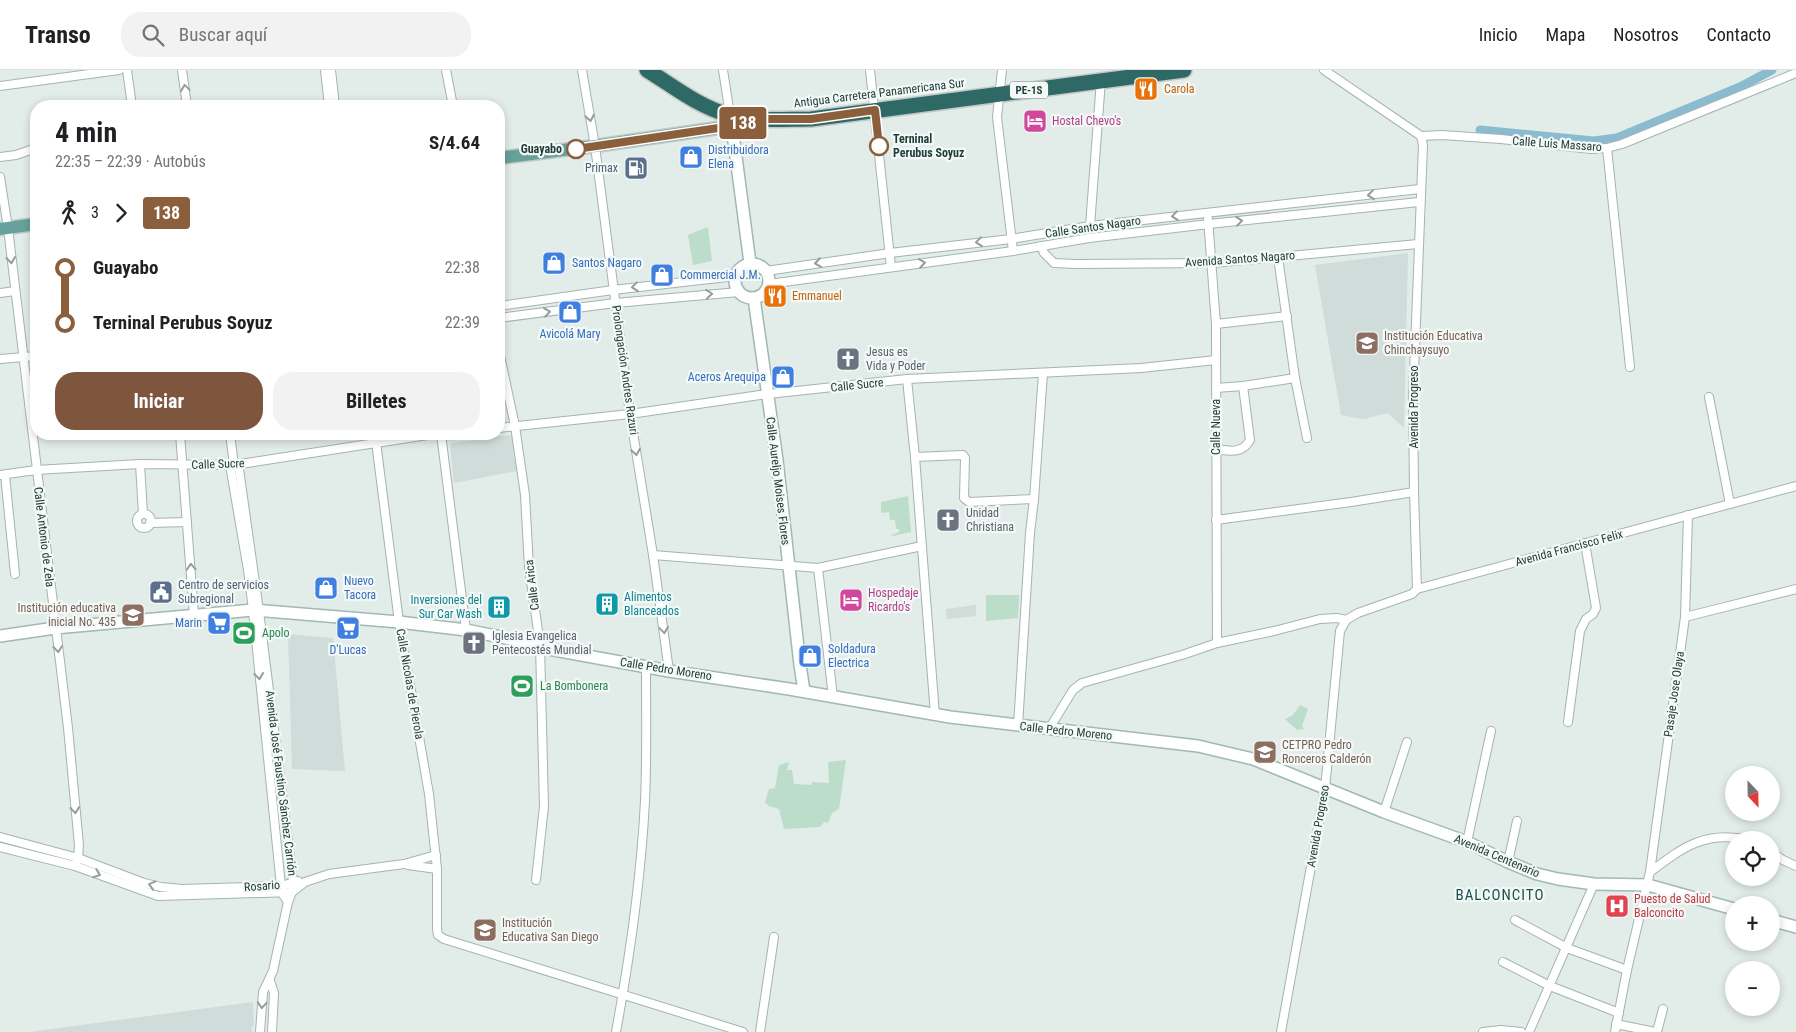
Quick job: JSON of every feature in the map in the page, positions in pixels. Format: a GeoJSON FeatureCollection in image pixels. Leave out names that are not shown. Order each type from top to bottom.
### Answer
{"type":"FeatureCollection","features":[{"type":"Feature","properties":{"kind":"highway","name":"Antigua Carretera Panamericana Sur"},"geometry":{"type":"LineString","coordinates":[[648,70],[699,103],[731,120],[811,119],[1184,70]]}},
{"type":"Feature","properties":{"kind":"main road"},"geometry":{"type":"LineString","coordinates":[[505,157],[595,146],[731,120],[750,264]]}},
{"type":"Feature","properties":{"kind":"main road"},"geometry":{"type":"LineString","coordinates":[[4,229],[30,225]]}},
{"type":"Feature","properties":{"kind":"main road"},"geometry":{"type":"LineString","coordinates":[[758,264],[766,271],[770,280],[765,293],[754,298],[747,297],[739,292],[735,282],[736,276],[742,267],[758,264]]}},
{"type":"Feature","properties":{"kind":"main road","name":"Calle Aureljo Moises Flores"},"geometry":{"type":"LineString","coordinates":[[754,298],[766,394],[777,460],[804,691]]}},
{"type":"Feature","properties":{"kind":"main road","name":"Calle Pedro Moreno"},"geometry":{"type":"LineString","coordinates":[[0,636],[55,628],[256,611],[399,622],[466,630],[540,645],[550,649],[646,667],[789,688],[935,715],[1198,746],[1253,759],[1326,789]]}},
{"type":"Feature","properties":{"kind":"main road"},"geometry":{"type":"LineString","coordinates":[[789,688],[800,665]]}},
{"type":"Feature","properties":{"kind":"main road","name":"Avenida Centenario"},"geometry":{"type":"LineString","coordinates":[[1326,789],[1467,842],[1538,874],[1594,884],[1648,885],[1725,906]]}},
{"type":"Feature","properties":{"kind":"main road"},"geometry":{"type":"LineString","coordinates":[[1780,923],[1796,927]]}},
{"type":"Feature","properties":{"kind":"street"},"geometry":{"type":"LineString","coordinates":[[0,86],[119,70]]}},
{"type":"Feature","properties":{"kind":"street"},"geometry":{"type":"LineString","coordinates":[[128,70],[131,100]]}},
{"type":"Feature","properties":{"kind":"street"},"geometry":{"type":"LineString","coordinates":[[182,70],[186,100]]}},
{"type":"Feature","properties":{"kind":"street"},"geometry":{"type":"LineString","coordinates":[[325,70],[328,100]]}},
{"type":"Feature","properties":{"kind":"street"},"geometry":{"type":"LineString","coordinates":[[331,70],[334,100]]}},
{"type":"Feature","properties":{"kind":"street"},"geometry":{"type":"LineString","coordinates":[[446,70],[451,100]]}},
{"type":"Feature","properties":{"kind":"street","name":"Prolongación Andres Razuri"},"geometry":{"type":"LineString","coordinates":[[582,70],[595,146],[630,414],[653,555],[669,670]]}},
{"type":"Feature","properties":{"kind":"street"},"geometry":{"type":"LineString","coordinates":[[723,70],[731,120]]}},
{"type":"Feature","properties":{"kind":"street"},"geometry":{"type":"LineString","coordinates":[[870,70],[890,267]]}},
{"type":"Feature","properties":{"kind":"street"},"geometry":{"type":"LineString","coordinates":[[1002,70],[1001,94],[997,117],[1013,251]]}},
{"type":"Feature","properties":{"kind":"street"},"geometry":{"type":"LineString","coordinates":[[1324,70],[1421,136]]}},
{"type":"Feature","properties":{"kind":"street","name":"Calle Luis Massaro"},"geometry":{"type":"LineString","coordinates":[[1421,136],[1442,135],[1591,149],[1607,148],[1622,144],[1796,72]]}},
{"type":"Feature","properties":{"kind":"street"},"geometry":{"type":"LineString","coordinates":[[1090,226],[1102,80]]}},
{"type":"Feature","properties":{"kind":"street","name":"Avenida Progreso"},"geometry":{"type":"LineString","coordinates":[[1417,589],[1413,397],[1419,202],[1423,145],[1421,136]]}},
{"type":"Feature","properties":{"kind":"street"},"geometry":{"type":"LineString","coordinates":[[1607,148],[1630,368]]}},
{"type":"Feature","properties":{"kind":"street"},"geometry":{"type":"LineString","coordinates":[[0,156],[22,154],[30,151]]}},
{"type":"Feature","properties":{"kind":"street","name":"Calle Antonio de Zela"},"geometry":{"type":"LineString","coordinates":[[0,177],[4,229],[15,292],[30,422]]}},
{"type":"Feature","properties":{"kind":"street","name":"Calle Santos Nagaro"},"geometry":{"type":"LineString","coordinates":[[766,271],[890,253],[1011,239],[1090,226],[1420,189]]}},
{"type":"Feature","properties":{"kind":"street","name":"Calle Santos Nagaro"},"geometry":{"type":"LineString","coordinates":[[769,284],[1013,251],[1089,238],[1419,202]]}},
{"type":"Feature","properties":{"kind":"street","name":"Calle Nueva"},"geometry":{"type":"LineString","coordinates":[[1208,212],[1216,324],[1217,643]]}},
{"type":"Feature","properties":{"kind":"street","name":"Avenida Santos Nagaro"},"geometry":{"type":"LineString","coordinates":[[1041,246],[1048,259],[1054,263],[1212,263],[1418,244]]}},
{"type":"Feature","properties":{"kind":"street"},"geometry":{"type":"LineString","coordinates":[[1278,257],[1295,378],[1307,438]]}},
{"type":"Feature","properties":{"kind":"street"},"geometry":{"type":"LineString","coordinates":[[505,305],[613,290],[736,276]]}},
{"type":"Feature","properties":{"kind":"street"},"geometry":{"type":"LineString","coordinates":[[0,293],[15,292]]}},
{"type":"Feature","properties":{"kind":"street"},"geometry":{"type":"LineString","coordinates":[[505,317],[615,303],[739,292]]}},
{"type":"Feature","properties":{"kind":"street"},"geometry":{"type":"LineString","coordinates":[[1216,324],[1286,316]]}},
{"type":"Feature","properties":{"kind":"street"},"geometry":{"type":"LineString","coordinates":[[0,359],[30,356]]}},
{"type":"Feature","properties":{"kind":"street","name":"Calle Sucre"},"geometry":{"type":"LineString","coordinates":[[505,427],[630,414],[766,394],[907,379],[1141,368],[1216,360]]}},
{"type":"Feature","properties":{"kind":"street"},"geometry":{"type":"LineString","coordinates":[[1018,726],[1030,533],[1043,373]]}},
{"type":"Feature","properties":{"kind":"street"},"geometry":{"type":"LineString","coordinates":[[1216,388],[1295,378]]}},
{"type":"Feature","properties":{"kind":"street","name":"Calle Arica"},"geometry":{"type":"LineString","coordinates":[[505,379],[515,426],[524,494],[529,567],[540,645],[544,806],[536,880]]}},
{"type":"Feature","properties":{"kind":"street"},"geometry":{"type":"LineString","coordinates":[[907,379],[935,715]]}},
{"type":"Feature","properties":{"kind":"street"},"geometry":{"type":"LineString","coordinates":[[1216,450],[1237,451],[1242,449],[1250,440],[1243,386]]}},
{"type":"Feature","properties":{"kind":"street"},"geometry":{"type":"LineString","coordinates":[[1709,397],[1730,504]]}},
{"type":"Feature","properties":{"kind":"street","name":"Calle Antonio de Zela"},"geometry":{"type":"LineString","coordinates":[[32,440],[68,728],[79,845],[77,862]]}},
{"type":"Feature","properties":{"kind":"street"},"geometry":{"type":"LineString","coordinates":[[181,440],[194,615]]}},
{"type":"Feature","properties":{"kind":"street","name":"Avenida José Faustino Sánchez Carrión"},"geometry":{"type":"LineString","coordinates":[[231,440],[234,465],[231,471],[256,611],[293,881],[292,892],[288,902]]}},
{"type":"Feature","properties":{"kind":"street","name":"Calle Nicolas de Pierola"},"geometry":{"type":"LineString","coordinates":[[376,440],[399,622],[429,794],[437,869],[438,935],[444,940],[623,994]]}},
{"type":"Feature","properties":{"kind":"street","name":"Calle Sucre"},"geometry":{"type":"LineString","coordinates":[[2,475],[36,470],[140,464],[234,465],[395,440]]}},
{"type":"Feature","properties":{"kind":"street"},"geometry":{"type":"LineString","coordinates":[[442,440],[466,630]]}},
{"type":"Feature","properties":{"kind":"street"},"geometry":{"type":"LineString","coordinates":[[915,457],[962,455],[965,458],[964,498],[969,502],[1034,499]]}},
{"type":"Feature","properties":{"kind":"street"},"geometry":{"type":"LineString","coordinates":[[140,464],[143,514],[137,521],[140,527],[146,528],[150,523],[187,522]]}},
{"type":"Feature","properties":{"kind":"street"},"geometry":{"type":"LineString","coordinates":[[2,475],[15,574]]}},
{"type":"Feature","properties":{"kind":"street","name":"Avenida Francisco Felix"},"geometry":{"type":"LineString","coordinates":[[1346,620],[1358,613],[1412,594],[1417,589],[1796,486]]}},
{"type":"Feature","properties":{"kind":"street"},"geometry":{"type":"LineString","coordinates":[[1216,520],[1414,492]]}},
{"type":"Feature","properties":{"kind":"street","name":"Pasaje Jose Olaya"},"geometry":{"type":"LineString","coordinates":[[1616,1028],[1627,970],[1650,872],[1685,617],[1688,515]]}},
{"type":"Feature","properties":{"kind":"street"},"geometry":{"type":"LineString","coordinates":[[1568,722],[1580,631],[1586,619],[1593,614],[1596,608],[1585,543]]}},
{"type":"Feature","properties":{"kind":"street"},"geometry":{"type":"LineString","coordinates":[[653,555],[818,568],[922,546]]}},
{"type":"Feature","properties":{"kind":"street"},"geometry":{"type":"LineString","coordinates":[[818,568],[833,697]]}},
{"type":"Feature","properties":{"kind":"street"},"geometry":{"type":"LineString","coordinates":[[1685,617],[1796,589]]}},
{"type":"Feature","properties":{"kind":"street","name":"Avenida José Faustino Sánchez Carrión"},"geometry":{"type":"LineString","coordinates":[[256,611],[281,889],[288,902]]}},
{"type":"Feature","properties":{"kind":"street"},"geometry":{"type":"LineString","coordinates":[[1049,729],[1073,690],[1082,684],[1217,643],[1320,620],[1337,618],[1346,620]]}},
{"type":"Feature","properties":{"kind":"street","name":"Avenida Progreso"},"geometry":{"type":"LineString","coordinates":[[1281,1032],[1326,789],[1340,631],[1346,620]]}},
{"type":"Feature","properties":{"kind":"street"},"geometry":{"type":"LineString","coordinates":[[616,1032],[638,889],[645,800],[646,667]]}},
{"type":"Feature","properties":{"kind":"street"},"geometry":{"type":"LineString","coordinates":[[1467,842],[1491,731]]}},
{"type":"Feature","properties":{"kind":"street"},"geometry":{"type":"LineString","coordinates":[[1384,812],[1408,742]]}},
{"type":"Feature","properties":{"kind":"street"},"geometry":{"type":"LineString","coordinates":[[1508,862],[1517,821]]}},
{"type":"Feature","properties":{"kind":"street","name":"Rosario"},"geometry":{"type":"LineString","coordinates":[[0,837],[161,888],[281,889],[292,892],[305,882]]}},
{"type":"Feature","properties":{"kind":"street"},"geometry":{"type":"LineString","coordinates":[[1650,872],[1685,848],[1704,840],[1725,837]]}},
{"type":"Feature","properties":{"kind":"street","name":"Rosario"},"geometry":{"type":"LineString","coordinates":[[0,847],[77,862]]}},
{"type":"Feature","properties":{"kind":"street"},"geometry":{"type":"LineString","coordinates":[[305,882],[329,874],[404,864],[436,855]]}},
{"type":"Feature","properties":{"kind":"street"},"geometry":{"type":"LineString","coordinates":[[1780,858],[1796,866]]}},
{"type":"Feature","properties":{"kind":"street"},"geometry":{"type":"LineString","coordinates":[[404,864],[437,869]]}},
{"type":"Feature","properties":{"kind":"street","name":"Rosario"},"geometry":{"type":"LineString","coordinates":[[281,889],[293,881],[305,882]]}},
{"type":"Feature","properties":{"kind":"street"},"geometry":{"type":"LineString","coordinates":[[1529,1032],[1594,884]]}},
{"type":"Feature","properties":{"kind":"street"},"geometry":{"type":"LineString","coordinates":[[260,1032],[263,992],[270,981],[288,902]]}},
{"type":"Feature","properties":{"kind":"street"},"geometry":{"type":"LineString","coordinates":[[1515,920],[1567,948],[1627,970]]}},
{"type":"Feature","properties":{"kind":"street"},"geometry":{"type":"LineString","coordinates":[[760,1032],[774,937]]}},
{"type":"Feature","properties":{"kind":"street"},"geometry":{"type":"LineString","coordinates":[[1504,962],[1550,986],[1619,1013]]}},
{"type":"Feature","properties":{"kind":"street"},"geometry":{"type":"LineString","coordinates":[[270,981],[274,993],[272,1032]]}},
{"type":"Feature","properties":{"kind":"street"},"geometry":{"type":"LineString","coordinates":[[623,994],[743,1032]]}},
{"type":"Feature","properties":{"kind":"street"},"geometry":{"type":"LineString","coordinates":[[1616,1028],[1656,1032],[1663,1009]]}},
{"type":"Feature","properties":{"kind":"street"},"geometry":{"type":"LineString","coordinates":[[1483,1032],[1493,1030],[1521,1032]]}},
{"type":"Feature","properties":{"kind":"shaded area","name":"Institución Educativa Chinchaysuyo"},"geometry":{"type":"Polygon","coordinates":[[[1408,253],[1404,428],[1388,413],[1363,419],[1341,415],[1315,265],[1408,253]]]}},
{"type":"Feature","properties":{"kind":"shaded area"},"geometry":{"type":"Polygon","coordinates":[[[505,436],[513,437],[515,451],[513,452],[517,471],[454,483],[450,445],[452,443],[474,440],[505,440],[505,436]]]}},
{"type":"Feature","properties":{"kind":"shaded area"},"geometry":{"type":"Polygon","coordinates":[[[976,605],[976,616],[947,619],[946,609],[976,605]]]}},
{"type":"Feature","properties":{"kind":"shaded area"},"geometry":{"type":"Polygon","coordinates":[[[288,634],[333,638],[345,771],[292,769],[288,634]]]}},
{"type":"Feature","properties":{"kind":"shaded area"},"geometry":{"type":"Polygon","coordinates":[[[253,1002],[254,1025],[251,1028],[252,1032],[29,1032],[253,1002]]]}},
{"type":"Feature","properties":{"kind":"green space"},"geometry":{"type":"Polygon","coordinates":[[[708,227],[712,261],[693,265],[688,235],[708,227]]]}},
{"type":"Feature","properties":{"kind":"green space"},"geometry":{"type":"Polygon","coordinates":[[[908,496],[911,532],[893,536],[891,535],[899,532],[899,529],[896,529],[895,520],[890,520],[889,512],[881,513],[881,502],[908,496]]]}},
{"type":"Feature","properties":{"kind":"green space"},"geometry":{"type":"Polygon","coordinates":[[[986,595],[1019,595],[1018,618],[986,621],[986,595]]]}},
{"type":"Feature","properties":{"kind":"green space"},"geometry":{"type":"Polygon","coordinates":[[[1300,705],[1308,709],[1302,726],[1304,729],[1297,730],[1285,719],[1293,715],[1300,705]]]}},
{"type":"Feature","properties":{"kind":"green space"},"geometry":{"type":"Polygon","coordinates":[[[846,760],[839,809],[832,813],[828,823],[824,822],[820,827],[784,829],[779,809],[769,806],[765,802],[769,789],[775,788],[779,765],[789,762],[787,770],[792,770],[794,784],[811,785],[812,782],[829,783],[828,762],[846,760]]]}},
{"type":"Feature","properties":{"kind":"waterway"},"geometry":{"type":"LineString","coordinates":[[1480,130],[1594,141],[1617,138],[1740,87],[1772,70]]}},
{"type":"Feature","properties":{"kind":"bus line","name":"138"},"geometry":{"type":"LineString","coordinates":[[576,149],[732,126],[760,119],[811,119],[875,110],[879,146]]}},
{"type":"Feature","properties":{"kind":"place","name":"Carola"},"geometry":{"type":"Point","coordinates":[1146,89]}},
{"type":"Feature","properties":{"kind":"place","name":"Hostal Chevo's"},"geometry":{"type":"Point","coordinates":[1035,121]}},
{"type":"Feature","properties":{"kind":"place","name":"Terninal Perubus Soyuz"},"geometry":{"type":"Point","coordinates":[879,146]}},
{"type":"Feature","properties":{"kind":"place","name":"Guayabo"},"geometry":{"type":"Point","coordinates":[576,149]}},
{"type":"Feature","properties":{"kind":"place","name":"Distribuidora Elena"},"geometry":{"type":"Point","coordinates":[691,157]}},
{"type":"Feature","properties":{"kind":"place","name":"Primax"},"geometry":{"type":"Point","coordinates":[636,168]}},
{"type":"Feature","properties":{"kind":"place","name":"Santos Nagaro"},"geometry":{"type":"Point","coordinates":[554,263]}},
{"type":"Feature","properties":{"kind":"place","name":"Commercial J.M."},"geometry":{"type":"Point","coordinates":[662,275]}},
{"type":"Feature","properties":{"kind":"place","name":"Emmanuel"},"geometry":{"type":"Point","coordinates":[775,296]}},
{"type":"Feature","properties":{"kind":"place","name":"Avicolá Mary"},"geometry":{"type":"Point","coordinates":[570,312]}},
{"type":"Feature","properties":{"kind":"place","name":"Institución Educativa Chinchaysuyo"},"geometry":{"type":"Point","coordinates":[1367,343]}},
{"type":"Feature","properties":{"kind":"place","name":"Jesus es Vida y Poder"},"geometry":{"type":"Point","coordinates":[848,359]}},
{"type":"Feature","properties":{"kind":"place","name":"Aceros Arequipa"},"geometry":{"type":"Point","coordinates":[783,377]}},
{"type":"Feature","properties":{"kind":"place","name":"Unidad Christiana"},"geometry":{"type":"Point","coordinates":[948,520]}},
{"type":"Feature","properties":{"kind":"place","name":"Nuevo Tacora"},"geometry":{"type":"Point","coordinates":[326,588]}},
{"type":"Feature","properties":{"kind":"place","name":"Centro de servicios Subregional"},"geometry":{"type":"Point","coordinates":[161,592]}},
{"type":"Feature","properties":{"kind":"place","name":"Hospedaje Ricardo's"},"geometry":{"type":"Point","coordinates":[851,600]}},
{"type":"Feature","properties":{"kind":"place","name":"Alimentos Blanceados"},"geometry":{"type":"Point","coordinates":[607,604]}},
{"type":"Feature","properties":{"kind":"place","name":"Inversiones del Sur Car Wash"},"geometry":{"type":"Point","coordinates":[499,607]}},
{"type":"Feature","properties":{"kind":"place","name":"Institución educativa inicial No. 435"},"geometry":{"type":"Point","coordinates":[133,615]}},
{"type":"Feature","properties":{"kind":"place","name":"Marin"},"geometry":{"type":"Point","coordinates":[219,623]}},
{"type":"Feature","properties":{"kind":"place","name":"D'Lucas"},"geometry":{"type":"Point","coordinates":[348,628]}},
{"type":"Feature","properties":{"kind":"place","name":"Apolo"},"geometry":{"type":"Point","coordinates":[244,633]}},
{"type":"Feature","properties":{"kind":"place","name":"Iglesia Evangelica Pentecostés Mundial"},"geometry":{"type":"Point","coordinates":[474,643]}},
{"type":"Feature","properties":{"kind":"place","name":"Soldadura Electrica"},"geometry":{"type":"Point","coordinates":[810,656]}},
{"type":"Feature","properties":{"kind":"place","name":"La Bombonera"},"geometry":{"type":"Point","coordinates":[522,686]}},
{"type":"Feature","properties":{"kind":"place","name":"CETPRO Pedro Ronceros Calderón"},"geometry":{"type":"Point","coordinates":[1265,752]}},
{"type":"Feature","properties":{"kind":"place","name":"Puesto de Salud Balconcito"},"geometry":{"type":"Point","coordinates":[1617,906]}},
{"type":"Feature","properties":{"kind":"place","name":"Institución Educativa San Diego"},"geometry":{"type":"Point","coordinates":[485,930]}},
{"type":"Feature","properties":{"kind":"district","name":"BALCONCITO"},"geometry":{"type":"Point","coordinates":[1500,895]}}]}
